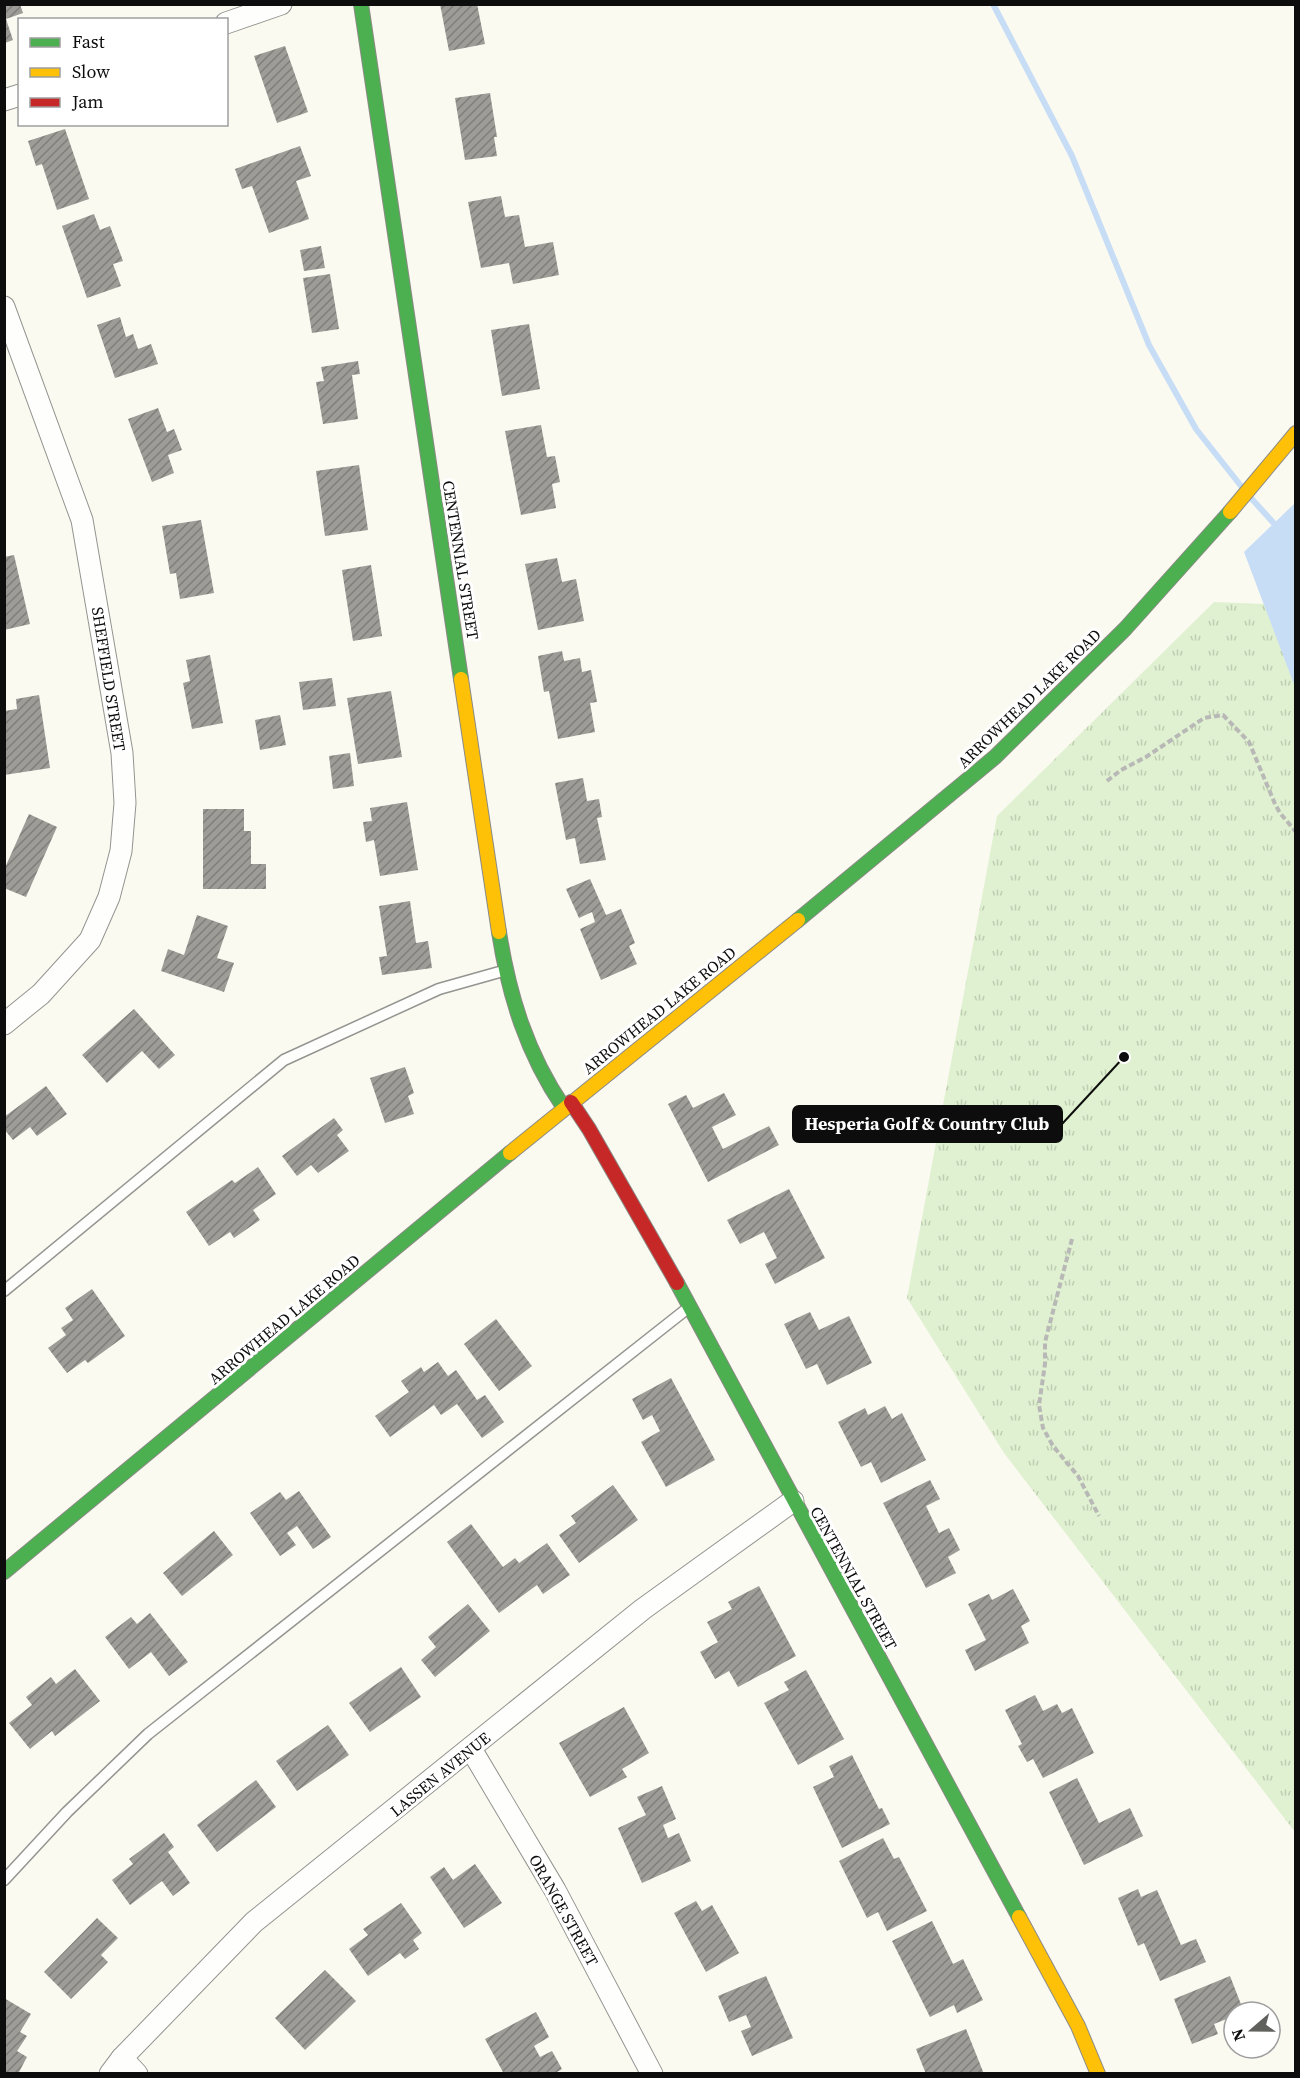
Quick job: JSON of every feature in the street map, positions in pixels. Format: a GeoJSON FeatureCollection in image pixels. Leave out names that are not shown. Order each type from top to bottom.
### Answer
{"type":"FeatureCollection","features":[{"type":"Feature","properties":{"kind":"street"},"geometry":{"type":"LineString","coordinates":[[228,22],[281,4]]}},
{"type":"Feature","properties":{"kind":"street","name":"CENTENNIAL STREET"},"geometry":{"type":"LineString","coordinates":[[361,4],[505,971],[528,1047],[548,1085],[589,1129],[690,1306],[793,1501],[1078,2026],[1098,2073]]}},
{"type":"Feature","properties":{"kind":"street","name":"SHEFFIELD STREET"},"geometry":{"type":"LineString","coordinates":[[4,307],[82,520],[122,753],[125,803],[121,851],[109,897],[90,940],[41,994],[4,1024]]}},
{"type":"Feature","properties":{"kind":"street","name":"ARROWHEAD LAKE ROAD"},"geometry":{"type":"LineString","coordinates":[[4,1572],[568,1105],[857,873],[995,757],[1125,629],[1220,524],[1296,433]]}},
{"type":"Feature","properties":{"kind":"street","name":"LASSEN AVENUE"},"geometry":{"type":"LineString","coordinates":[[116,2066],[254,1922],[643,1609],[793,1501]]}},
{"type":"Feature","properties":{"kind":"street","name":"ORANGE STREET"},"geometry":{"type":"LineString","coordinates":[[471,1749],[555,1890],[652,2073]]}},
{"type":"Feature","properties":{"kind":"street"},"geometry":{"type":"LineString","coordinates":[[116,2066],[137,2073]]}},
{"type":"Feature","properties":{"kind":"lane"},"geometry":{"type":"LineString","coordinates":[[4,1291],[284,1060],[439,989],[505,971]]}},
{"type":"Feature","properties":{"kind":"lane"},"geometry":{"type":"LineString","coordinates":[[4,1880],[67,1812],[148,1734],[690,1306]]}},
{"type":"Feature","properties":{"kind":"path"},"geometry":{"type":"LineString","coordinates":[[1107,782],[1121,770],[1146,757],[1204,718],[1223,715],[1250,741],[1275,804],[1296,832]]}},
{"type":"Feature","properties":{"kind":"path"},"geometry":{"type":"LineString","coordinates":[[1072,1239],[1045,1342],[1045,1364],[1039,1405],[1043,1428],[1053,1446],[1078,1476],[1099,1516]]}},
{"type":"Feature","properties":{"kind":"green space"},"geometry":{"type":"Polygon","coordinates":[[[1214,602],[1295,605],[1295,1832],[1004,1453],[907,1298],[997,816],[1214,602]]]}},
{"type":"Feature","properties":{"kind":"water"},"geometry":{"type":"Polygon","coordinates":[[[1295,503],[1295,687],[1244,552],[1295,503]]]}},
{"type":"Feature","properties":{"kind":"building"},"geometry":{"type":"Polygon","coordinates":[[[4,4],[20,4],[23,13],[6,19],[13,40],[5,43],[4,4]]]}},
{"type":"Feature","properties":{"kind":"building"},"geometry":{"type":"Polygon","coordinates":[[[440,4],[477,4],[485,44],[449,51],[440,4]]]}},
{"type":"Feature","properties":{"kind":"building"},"geometry":{"type":"Polygon","coordinates":[[[285,46],[308,112],[277,123],[254,56],[285,46]]]}},
{"type":"Feature","properties":{"kind":"building"},"geometry":{"type":"Polygon","coordinates":[[[490,93],[497,137],[494,137],[497,156],[465,160],[455,98],[490,93]]]}},
{"type":"Feature","properties":{"kind":"building"},"geometry":{"type":"Polygon","coordinates":[[[65,129],[89,199],[57,210],[42,164],[36,166],[28,141],[65,129]]]}},
{"type":"Feature","properties":{"kind":"building"},"geometry":{"type":"Polygon","coordinates":[[[300,146],[311,176],[296,181],[309,219],[269,233],[252,186],[242,189],[235,169],[300,146]]]}},
{"type":"Feature","properties":{"kind":"building"},"geometry":{"type":"Polygon","coordinates":[[[501,196],[505,217],[519,215],[525,247],[553,242],[559,275],[513,284],[509,263],[481,268],[468,202],[501,196]]]}},
{"type":"Feature","properties":{"kind":"building"},"geometry":{"type":"Polygon","coordinates":[[[94,214],[100,230],[110,226],[123,261],[113,264],[121,286],[87,298],[62,226],[94,214]]]}},
{"type":"Feature","properties":{"kind":"building"},"geometry":{"type":"Polygon","coordinates":[[[321,246],[325,268],[304,271],[300,250],[321,246]]]}},
{"type":"Feature","properties":{"kind":"building"},"geometry":{"type":"Polygon","coordinates":[[[330,274],[339,329],[312,333],[303,278],[330,274]]]}},
{"type":"Feature","properties":{"kind":"building"},"geometry":{"type":"Polygon","coordinates":[[[120,317],[126,337],[133,334],[138,349],[151,344],[158,364],[115,378],[97,325],[120,317]]]}},
{"type":"Feature","properties":{"kind":"building"},"geometry":{"type":"Polygon","coordinates":[[[529,324],[540,389],[502,396],[491,330],[529,324]]]}},
{"type":"Feature","properties":{"kind":"building"},"geometry":{"type":"Polygon","coordinates":[[[358,361],[360,374],[352,375],[358,419],[323,424],[316,382],[324,381],[321,367],[358,361]]]}},
{"type":"Feature","properties":{"kind":"building"},"geometry":{"type":"Polygon","coordinates":[[[158,408],[167,432],[174,429],[182,450],[168,455],[174,473],[152,482],[128,419],[158,408]]]}},
{"type":"Feature","properties":{"kind":"building"},"geometry":{"type":"Polygon","coordinates":[[[541,425],[547,457],[555,456],[560,482],[552,484],[556,508],[521,515],[505,431],[541,425]]]}},
{"type":"Feature","properties":{"kind":"building"},"geometry":{"type":"Polygon","coordinates":[[[359,465],[368,530],[325,536],[316,471],[359,465]]]}},
{"type":"Feature","properties":{"kind":"building"},"geometry":{"type":"Polygon","coordinates":[[[201,520],[214,593],[180,599],[176,573],[170,574],[162,526],[201,520]]]}},
{"type":"Feature","properties":{"kind":"building"},"geometry":{"type":"Polygon","coordinates":[[[14,555],[30,624],[4,630],[4,557],[14,555]]]}},
{"type":"Feature","properties":{"kind":"building"},"geometry":{"type":"Polygon","coordinates":[[[557,558],[562,582],[576,579],[584,621],[538,630],[525,564],[557,558]]]}},
{"type":"Feature","properties":{"kind":"building"},"geometry":{"type":"Polygon","coordinates":[[[371,565],[382,636],[353,641],[342,570],[371,565]]]}},
{"type":"Feature","properties":{"kind":"building"},"geometry":{"type":"Polygon","coordinates":[[[562,651],[564,661],[580,658],[582,672],[591,670],[597,702],[590,703],[595,732],[558,739],[549,691],[544,692],[538,656],[562,651]]]}},
{"type":"Feature","properties":{"kind":"building"},"geometry":{"type":"Polygon","coordinates":[[[210,655],[223,723],[192,729],[183,683],[190,681],[186,660],[210,655]]]}},
{"type":"Feature","properties":{"kind":"building"},"geometry":{"type":"Polygon","coordinates":[[[332,678],[336,706],[303,710],[299,682],[332,678]]]}},
{"type":"Feature","properties":{"kind":"building"},"geometry":{"type":"Polygon","coordinates":[[[391,691],[402,757],[358,764],[347,698],[391,691]]]}},
{"type":"Feature","properties":{"kind":"building"},"geometry":{"type":"Polygon","coordinates":[[[39,695],[50,768],[4,775],[4,711],[17,709],[16,699],[39,695]]]}},
{"type":"Feature","properties":{"kind":"building"},"geometry":{"type":"Polygon","coordinates":[[[280,715],[286,745],[260,750],[255,720],[280,715]]]}},
{"type":"Feature","properties":{"kind":"building"},"geometry":{"type":"Polygon","coordinates":[[[350,753],[354,786],[333,789],[329,756],[350,753]]]}},
{"type":"Feature","properties":{"kind":"building"},"geometry":{"type":"Polygon","coordinates":[[[583,778],[587,801],[599,799],[602,817],[597,818],[606,860],[580,864],[575,838],[566,840],[555,783],[583,778]]]}},
{"type":"Feature","properties":{"kind":"building"},"geometry":{"type":"Polygon","coordinates":[[[407,802],[418,870],[380,876],[374,840],[366,842],[363,822],[372,821],[370,808],[407,802]]]}},
{"type":"Feature","properties":{"kind":"building"},"geometry":{"type":"Polygon","coordinates":[[[203,809],[244,809],[244,831],[251,831],[251,864],[266,864],[266,889],[203,889],[203,809]]]}},
{"type":"Feature","properties":{"kind":"building"},"geometry":{"type":"Polygon","coordinates":[[[29,814],[57,827],[26,897],[4,888],[4,870],[29,814]]]}},
{"type":"Feature","properties":{"kind":"building"},"geometry":{"type":"Polygon","coordinates":[[[590,879],[606,915],[621,909],[635,943],[629,946],[637,964],[601,980],[580,929],[595,922],[592,912],[579,918],[566,889],[590,879]]]}},
{"type":"Feature","properties":{"kind":"building"},"geometry":{"type":"Polygon","coordinates":[[[410,901],[416,943],[428,941],[432,968],[382,975],[379,957],[387,956],[379,906],[410,901]]]}},
{"type":"Feature","properties":{"kind":"building"},"geometry":{"type":"Polygon","coordinates":[[[197,915],[228,926],[217,958],[234,963],[224,992],[161,971],[168,949],[184,955],[197,915]]]}},
{"type":"Feature","properties":{"kind":"building"},"geometry":{"type":"Polygon","coordinates":[[[134,1009],[175,1055],[159,1069],[142,1051],[107,1083],[82,1055],[134,1009]]]}},
{"type":"Feature","properties":{"kind":"building"},"geometry":{"type":"Polygon","coordinates":[[[405,1067],[414,1093],[408,1096],[414,1114],[385,1123],[370,1078],[405,1067]]]}},
{"type":"Feature","properties":{"kind":"building"},"geometry":{"type":"Polygon","coordinates":[[[46,1086],[67,1114],[37,1136],[30,1127],[13,1140],[4,1129],[4,1117],[46,1086]]]}},
{"type":"Feature","properties":{"kind":"building"},"geometry":{"type":"Polygon","coordinates":[[[724,1093],[736,1115],[712,1127],[723,1149],[769,1126],[779,1145],[708,1182],[668,1104],[686,1095],[693,1108],[724,1093]]]}},
{"type":"Feature","properties":{"kind":"building"},"geometry":{"type":"Polygon","coordinates":[[[334,1118],[343,1130],[337,1135],[349,1151],[318,1173],[311,1165],[297,1176],[282,1156],[334,1118]]]}},
{"type":"Feature","properties":{"kind":"building"},"geometry":{"type":"Polygon","coordinates":[[[258,1167],[276,1194],[253,1210],[260,1220],[234,1238],[230,1232],[209,1246],[186,1212],[232,1180],[235,1183],[258,1167]]]}},
{"type":"Feature","properties":{"kind":"building"},"geometry":{"type":"Polygon","coordinates":[[[789,1189],[825,1258],[775,1284],[765,1264],[777,1258],[764,1232],[740,1244],[727,1220],[789,1189]]]}},
{"type":"Feature","properties":{"kind":"building"},"geometry":{"type":"Polygon","coordinates":[[[92,1289],[125,1336],[88,1363],[85,1360],[67,1373],[48,1348],[66,1335],[61,1328],[73,1320],[65,1308],[92,1289]]]}},
{"type":"Feature","properties":{"kind":"building"},"geometry":{"type":"Polygon","coordinates":[[[810,1312],[819,1330],[849,1316],[872,1363],[827,1385],[817,1364],[806,1369],[784,1324],[810,1312]]]}},
{"type":"Feature","properties":{"kind":"building"},"geometry":{"type":"Polygon","coordinates":[[[496,1319],[532,1366],[499,1391],[464,1344],[496,1319]]]}},
{"type":"Feature","properties":{"kind":"building"},"geometry":{"type":"Polygon","coordinates":[[[438,1362],[448,1376],[456,1370],[477,1400],[485,1395],[504,1422],[482,1438],[457,1404],[441,1415],[434,1405],[390,1437],[375,1416],[409,1392],[401,1381],[421,1367],[424,1372],[438,1362]]]}},
{"type":"Feature","properties":{"kind":"building"},"geometry":{"type":"Polygon","coordinates":[[[671,1378],[715,1460],[666,1487],[641,1442],[660,1431],[652,1415],[643,1420],[632,1399],[671,1378]]]}},
{"type":"Feature","properties":{"kind":"building"},"geometry":{"type":"Polygon","coordinates":[[[885,1406],[892,1419],[902,1413],[926,1460],[881,1483],[871,1462],[861,1467],[838,1422],[865,1408],[868,1415],[885,1406]]]}},
{"type":"Feature","properties":{"kind":"building"},"geometry":{"type":"Polygon","coordinates":[[[930,1480],[940,1499],[926,1506],[939,1533],[949,1528],[960,1550],[948,1557],[956,1573],[926,1588],[883,1503],[930,1480]]]}},
{"type":"Feature","properties":{"kind":"building"},"geometry":{"type":"Polygon","coordinates":[[[613,1485],[638,1520],[579,1563],[559,1535],[576,1523],[571,1516],[613,1485]]]}},
{"type":"Feature","properties":{"kind":"building"},"geometry":{"type":"Polygon","coordinates":[[[299,1491],[331,1537],[313,1549],[297,1526],[287,1533],[296,1545],[280,1556],[250,1513],[280,1492],[286,1500],[299,1491]]]}},
{"type":"Feature","properties":{"kind":"building"},"geometry":{"type":"Polygon","coordinates":[[[471,1524],[503,1567],[515,1558],[519,1563],[547,1543],[570,1575],[543,1594],[537,1585],[499,1613],[447,1542],[471,1524]]]}},
{"type":"Feature","properties":{"kind":"building"},"geometry":{"type":"Polygon","coordinates":[[[214,1531],[233,1555],[182,1596],[163,1573],[214,1531]]]}},
{"type":"Feature","properties":{"kind":"building"},"geometry":{"type":"Polygon","coordinates":[[[759,1586],[796,1656],[738,1687],[729,1671],[715,1679],[700,1652],[718,1642],[707,1622],[732,1609],[728,1602],[759,1586]]]}},
{"type":"Feature","properties":{"kind":"building"},"geometry":{"type":"Polygon","coordinates":[[[1013,1589],[1030,1621],[1021,1626],[1029,1643],[975,1671],[965,1650],[986,1640],[968,1604],[989,1594],[992,1600],[1013,1589]]]}},
{"type":"Feature","properties":{"kind":"building"},"geometry":{"type":"Polygon","coordinates":[[[468,1604],[490,1631],[435,1677],[421,1660],[436,1647],[428,1637],[468,1604]]]}},
{"type":"Feature","properties":{"kind":"building"},"geometry":{"type":"Polygon","coordinates":[[[150,1613],[188,1662],[169,1676],[151,1652],[129,1669],[105,1637],[131,1617],[137,1624],[150,1613]]]}},
{"type":"Feature","properties":{"kind":"building"},"geometry":{"type":"Polygon","coordinates":[[[401,1667],[421,1697],[370,1732],[349,1703],[401,1667]]]}},
{"type":"Feature","properties":{"kind":"building"},"geometry":{"type":"Polygon","coordinates":[[[75,1669],[100,1701],[55,1736],[52,1731],[30,1749],[9,1723],[32,1705],[26,1697],[51,1677],[56,1684],[75,1669]]]}},
{"type":"Feature","properties":{"kind":"building"},"geometry":{"type":"Polygon","coordinates":[[[806,1670],[844,1739],[798,1765],[764,1703],[789,1690],[784,1682],[806,1670]]]}},
{"type":"Feature","properties":{"kind":"building"},"geometry":{"type":"Polygon","coordinates":[[[1035,1695],[1043,1711],[1057,1704],[1062,1713],[1072,1708],[1094,1753],[1043,1778],[1033,1759],[1027,1762],[1018,1746],[1022,1744],[1005,1710],[1035,1695]]]}},
{"type":"Feature","properties":{"kind":"building"},"geometry":{"type":"Polygon","coordinates":[[[624,1707],[649,1753],[622,1769],[627,1777],[590,1797],[559,1743],[624,1707]]]}},
{"type":"Feature","properties":{"kind":"building"},"geometry":{"type":"Polygon","coordinates":[[[328,1725],[349,1755],[297,1791],[276,1761],[328,1725]]]}},
{"type":"Feature","properties":{"kind":"building"},"geometry":{"type":"Polygon","coordinates":[[[852,1755],[879,1809],[882,1808],[890,1824],[842,1848],[813,1787],[834,1777],[829,1766],[852,1755]]]}},
{"type":"Feature","properties":{"kind":"building"},"geometry":{"type":"Polygon","coordinates":[[[1077,1778],[1099,1823],[1130,1808],[1143,1836],[1084,1865],[1049,1792],[1077,1778]]]}},
{"type":"Feature","properties":{"kind":"building"},"geometry":{"type":"Polygon","coordinates":[[[256,1780],[276,1807],[217,1852],[197,1825],[256,1780]]]}},
{"type":"Feature","properties":{"kind":"building"},"geometry":{"type":"Polygon","coordinates":[[[662,1786],[676,1819],[663,1825],[668,1838],[679,1833],[691,1861],[642,1883],[618,1828],[646,1815],[637,1797],[662,1786]]]}},
{"type":"Feature","properties":{"kind":"building"},"geometry":{"type":"Polygon","coordinates":[[[164,1833],[174,1847],[168,1852],[190,1883],[173,1896],[162,1881],[130,1905],[112,1880],[133,1864],[129,1859],[164,1833]]]}},
{"type":"Feature","properties":{"kind":"building"},"geometry":{"type":"Polygon","coordinates":[[[883,1838],[894,1859],[899,1857],[927,1911],[887,1931],[878,1912],[867,1918],[839,1861],[883,1838]]]}},
{"type":"Feature","properties":{"kind":"building"},"geometry":{"type":"Polygon","coordinates":[[[475,1864],[502,1903],[464,1928],[430,1877],[444,1867],[453,1880],[475,1864]]]}},
{"type":"Feature","properties":{"kind":"building"},"geometry":{"type":"Polygon","coordinates":[[[1138,1889],[1141,1897],[1157,1890],[1181,1945],[1196,1939],[1206,1962],[1160,1981],[1144,1943],[1138,1946],[1118,1898],[1138,1889]]]}},
{"type":"Feature","properties":{"kind":"building"},"geometry":{"type":"Polygon","coordinates":[[[696,1901],[702,1911],[712,1905],[739,1953],[706,1972],[674,1913],[696,1901]]]}},
{"type":"Feature","properties":{"kind":"building"},"geometry":{"type":"Polygon","coordinates":[[[401,1903],[422,1933],[413,1940],[419,1949],[405,1959],[400,1953],[368,1976],[349,1949],[368,1935],[363,1929],[401,1903]]]}},
{"type":"Feature","properties":{"kind":"building"},"geometry":{"type":"Polygon","coordinates":[[[97,1918],[118,1938],[101,1955],[108,1962],[71,1999],[44,1972],[97,1918]]]}},
{"type":"Feature","properties":{"kind":"building"},"geometry":{"type":"Polygon","coordinates":[[[932,1921],[953,1964],[963,1959],[983,2000],[957,2013],[954,2005],[930,2017],[892,1941],[932,1921]]]}},
{"type":"Feature","properties":{"kind":"building"},"geometry":{"type":"Polygon","coordinates":[[[325,1970],[356,2001],[305,2050],[275,2018],[325,1970]]]}},
{"type":"Feature","properties":{"kind":"building"},"geometry":{"type":"Polygon","coordinates":[[[766,1976],[793,2038],[752,2056],[741,2031],[751,2027],[746,2015],[729,2022],[718,1996],[766,1976]]]}},
{"type":"Feature","properties":{"kind":"building"},"geometry":{"type":"Polygon","coordinates":[[[1230,1976],[1239,2000],[1222,2000],[1222,2021],[1214,2024],[1218,2034],[1192,2044],[1174,1999],[1230,1976]]]}},
{"type":"Feature","properties":{"kind":"building"},"geometry":{"type":"Polygon","coordinates":[[[4,1998],[31,2014],[20,2032],[27,2036],[17,2051],[27,2057],[18,2074],[4,2074],[4,1998]]]}},
{"type":"Feature","properties":{"kind":"building"},"geometry":{"type":"Polygon","coordinates":[[[536,2012],[549,2037],[534,2046],[540,2057],[552,2051],[562,2069],[554,2074],[504,2074],[485,2039],[536,2012]]]}},
{"type":"Feature","properties":{"kind":"building"},"geometry":{"type":"Polygon","coordinates":[[[966,2029],[984,2074],[926,2074],[916,2049],[966,2029]]]}},
{"type":"Feature","properties":{"kind":"waterway"},"geometry":{"type":"LineString","coordinates":[[993,4],[1072,156],[1149,345],[1196,429],[1241,486]]}},
{"type":"Feature","properties":{"kind":"waterway"},"geometry":{"type":"LineString","coordinates":[[1251,498],[1279,529]]}},
{"type":"Feature","properties":{"kind":"traffic: fast"},"geometry":{"type":"LineString","coordinates":[[361,4],[461,679]]}},
{"type":"Feature","properties":{"kind":"traffic: fast"},"geometry":{"type":"LineString","coordinates":[[798,920],[995,757],[1125,629],[1230,512]]}},
{"type":"Feature","properties":{"kind":"traffic: fast"},"geometry":{"type":"LineString","coordinates":[[499,932],[508,979],[521,1024],[540,1067],[564,1108]]}},
{"type":"Feature","properties":{"kind":"traffic: fast"},"geometry":{"type":"LineString","coordinates":[[4,1572],[510,1153]]}},
{"type":"Feature","properties":{"kind":"traffic: fast"},"geometry":{"type":"LineString","coordinates":[[677,1283],[1019,1917]]}},
{"type":"Feature","properties":{"kind":"traffic: slow"},"geometry":{"type":"LineString","coordinates":[[1230,512],[1296,433]]}},
{"type":"Feature","properties":{"kind":"traffic: slow"},"geometry":{"type":"LineString","coordinates":[[461,679],[499,932]]}},
{"type":"Feature","properties":{"kind":"traffic: slow"},"geometry":{"type":"LineString","coordinates":[[510,1153],[798,920]]}},
{"type":"Feature","properties":{"kind":"traffic: slow"},"geometry":{"type":"LineString","coordinates":[[1019,1917],[1078,2026],[1098,2074]]}},
{"type":"Feature","properties":{"kind":"traffic: jam"},"geometry":{"type":"LineString","coordinates":[[571,1102],[589,1129],[677,1283]]}},
{"type":"Feature","properties":{"kind":"place","name":"Hesperia Golf & Country Club"},"geometry":{"type":"Point","coordinates":[1124,1057]}}]}
